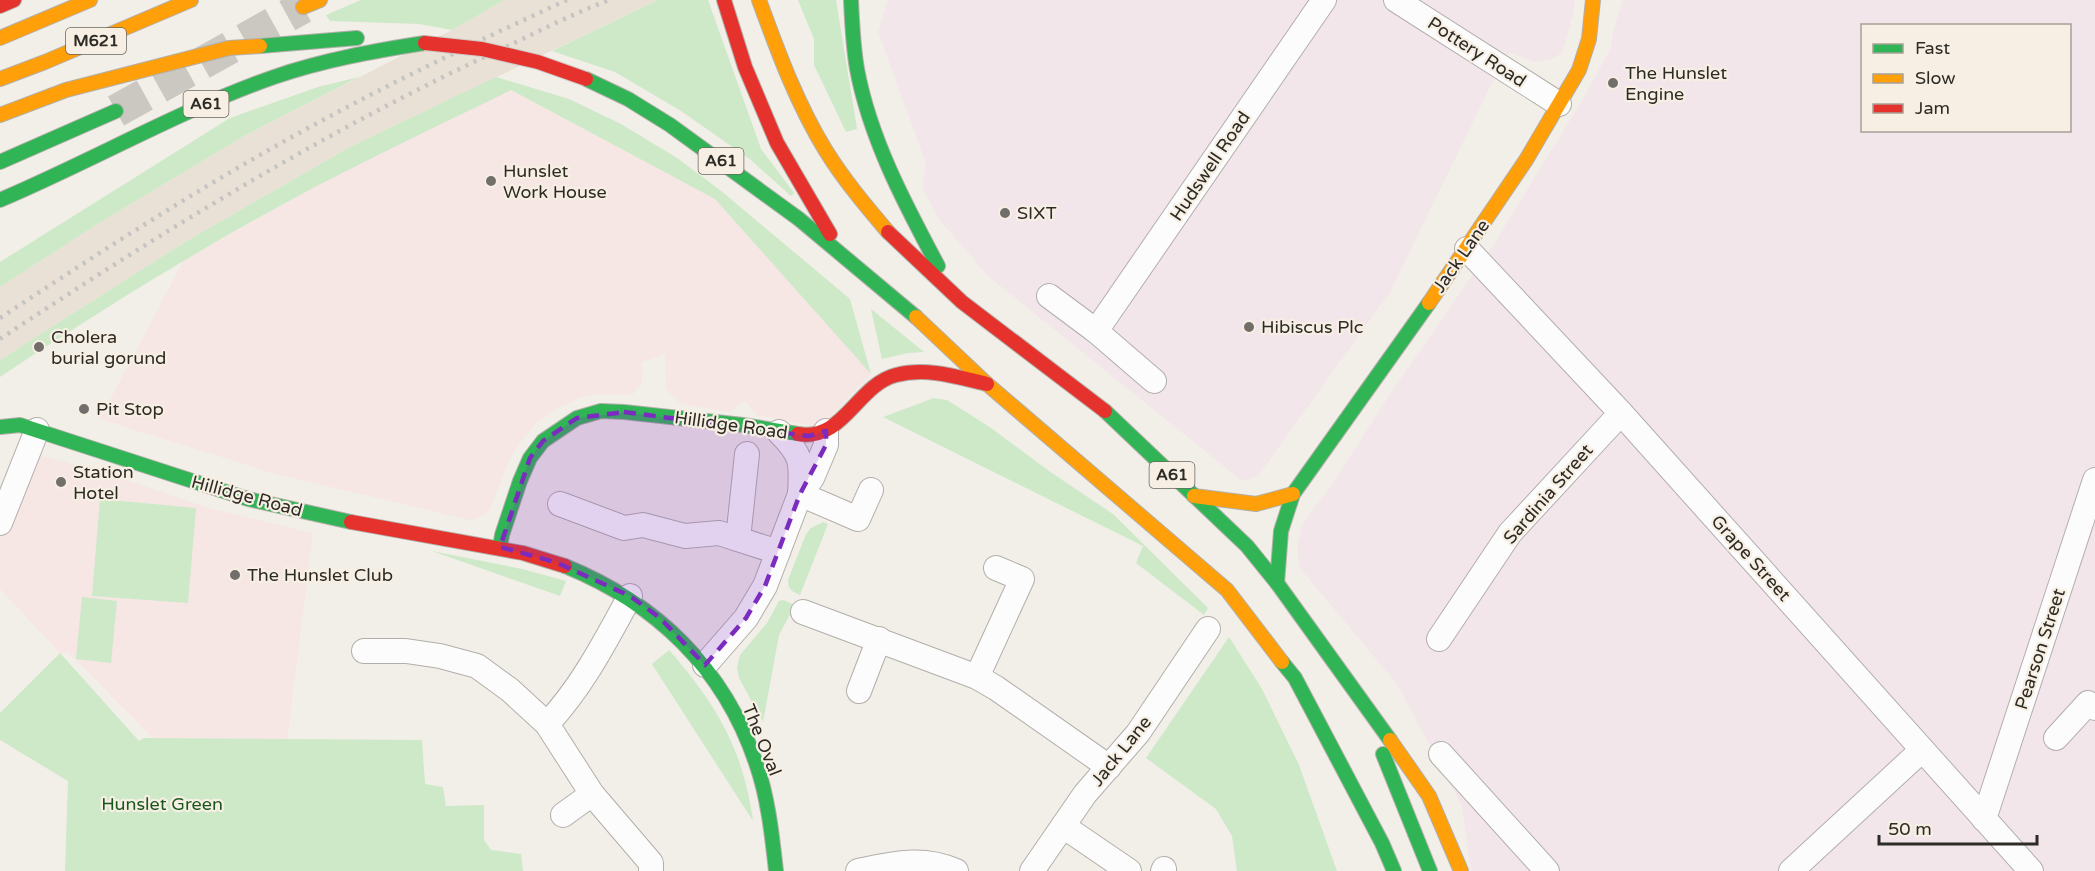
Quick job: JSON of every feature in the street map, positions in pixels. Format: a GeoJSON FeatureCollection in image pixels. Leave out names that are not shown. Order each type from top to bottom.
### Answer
{"type":"FeatureCollection","features":[{"type":"Feature","properties":{"kind":"main road"},"geometry":{"type":"LineString","coordinates":[[0,6],[14,0]]}},
{"type":"Feature","properties":{"kind":"main road","name":"M621"},"geometry":{"type":"LineString","coordinates":[[0,38],[90,0]]}},
{"type":"Feature","properties":{"kind":"main road","name":"M621"},"geometry":{"type":"LineString","coordinates":[[0,79],[191,0]]}},
{"type":"Feature","properties":{"kind":"main road"},"geometry":{"type":"LineString","coordinates":[[303,7],[320,0]]}},
{"type":"Feature","properties":{"kind":"main road","name":"A61"},"geometry":{"type":"LineString","coordinates":[[724,0],[746,68],[777,143],[845,259]]}},
{"type":"Feature","properties":{"kind":"main road","name":"A61"},"geometry":{"type":"LineString","coordinates":[[759,0],[781,59],[807,117],[826,152],[850,187],[888,232],[952,293],[1106,412],[1247,546],[1276,583],[1356,692],[1430,871]]}},
{"type":"Feature","properties":{"kind":"main road"},"geometry":{"type":"LineString","coordinates":[[851,0],[856,59],[869,118],[918,230],[952,293]]}},
{"type":"Feature","properties":{"kind":"main road","name":"Jack Lane"},"geometry":{"type":"LineString","coordinates":[[1276,583],[1281,531],[1293,494],[1467,249],[1526,159],[1579,70],[1589,39],[1593,0]]}},
{"type":"Feature","properties":{"kind":"main road"},"geometry":{"type":"LineString","coordinates":[[0,115],[66,90],[229,48],[369,38],[425,44]]}},
{"type":"Feature","properties":{"kind":"main road","name":"A61"},"geometry":{"type":"LineString","coordinates":[[0,200],[85,163],[170,120],[272,78],[360,53],[425,44],[482,49],[538,62],[586,79],[628,99],[670,125],[799,219],[905,306],[987,384],[1227,591],[1295,678],[1382,843],[1394,871]]}},
{"type":"Feature","properties":{"kind":"main road"},"geometry":{"type":"LineString","coordinates":[[0,162],[116,111]]}},
{"type":"Feature","properties":{"kind":"main road"},"geometry":{"type":"LineString","coordinates":[[826,431],[845,416],[873,386],[895,375],[928,371],[987,384]]}},
{"type":"Feature","properties":{"kind":"main road","name":"Hillidge Road"},"geometry":{"type":"LineString","coordinates":[[500,548],[516,492],[530,458],[543,441],[578,418],[601,411],[624,412],[743,425],[809,436],[826,431]]}},
{"type":"Feature","properties":{"kind":"main road","name":"Hillidge Road"},"geometry":{"type":"LineString","coordinates":[[0,427],[20,425],[202,485],[284,508],[500,548],[555,562],[630,596],[660,618],[705,664]]}},
{"type":"Feature","properties":{"kind":"main road"},"geometry":{"type":"LineString","coordinates":[[1194,496],[1256,504],[1293,494]]}},
{"type":"Feature","properties":{"kind":"main road","name":"The Oval"},"geometry":{"type":"LineString","coordinates":[[705,664],[743,731],[756,763],[771,830],[776,871]]}},
{"type":"Feature","properties":{"kind":"main road"},"geometry":{"type":"LineString","coordinates":[[1356,692],[1429,796],[1461,871]]}},
{"type":"Feature","properties":{"kind":"main road"},"geometry":{"type":"LineString","coordinates":[[1365,814],[1378,871]]}},
{"type":"Feature","properties":{"kind":"street","name":"Hudswell Road"},"geometry":{"type":"LineString","coordinates":[[1096,331],[1324,0]]}},
{"type":"Feature","properties":{"kind":"street","name":"Pottery Road"},"geometry":{"type":"LineString","coordinates":[[1396,0],[1559,104]]}},
{"type":"Feature","properties":{"kind":"street","name":"Grape Street"},"geometry":{"type":"LineString","coordinates":[[1467,249],[1620,413],[2031,871]]}},
{"type":"Feature","properties":{"kind":"street"},"geometry":{"type":"LineString","coordinates":[[1049,296],[1096,331],[1154,381]]}},
{"type":"Feature","properties":{"kind":"street","name":"Sardinia Street"},"geometry":{"type":"LineString","coordinates":[[1439,639],[1510,533],[1620,413]]}},
{"type":"Feature","properties":{"kind":"street"},"geometry":{"type":"LineString","coordinates":[[0,523],[37,430]]}},
{"type":"Feature","properties":{"kind":"street"},"geometry":{"type":"LineString","coordinates":[[800,494],[813,478],[826,445],[826,431]]}},
{"type":"Feature","properties":{"kind":"street"},"geometry":{"type":"LineString","coordinates":[[705,664],[746,618],[765,586],[800,494],[802,466],[794,447],[779,432]]}},
{"type":"Feature","properties":{"kind":"street"},"geometry":{"type":"LineString","coordinates":[[738,539],[747,454]]}},
{"type":"Feature","properties":{"kind":"street","name":"Pearson Street"},"geometry":{"type":"LineString","coordinates":[[1984,819],[2095,480]]}},
{"type":"Feature","properties":{"kind":"street"},"geometry":{"type":"LineString","coordinates":[[800,494],[858,519],[871,490]]}},
{"type":"Feature","properties":{"kind":"street"},"geometry":{"type":"LineString","coordinates":[[560,504],[624,528],[644,525],[685,536],[718,533],[778,552]]}},
{"type":"Feature","properties":{"kind":"street"},"geometry":{"type":"LineString","coordinates":[[977,677],[1022,579],[996,568]]}},
{"type":"Feature","properties":{"kind":"street"},"geometry":{"type":"LineString","coordinates":[[547,724],[586,674],[630,596]]}},
{"type":"Feature","properties":{"kind":"street"},"geometry":{"type":"LineString","coordinates":[[803,612],[977,677],[1109,767]]}},
{"type":"Feature","properties":{"kind":"street","name":"Jack Lane"},"geometry":{"type":"LineString","coordinates":[[1032,871],[1085,794],[1138,733],[1208,629]]}},
{"type":"Feature","properties":{"kind":"street"},"geometry":{"type":"LineString","coordinates":[[859,691],[879,639]]}},
{"type":"Feature","properties":{"kind":"street"},"geometry":{"type":"LineString","coordinates":[[364,651],[406,651],[429,654],[477,666],[510,690],[547,724],[592,794],[651,863],[651,871]]}},
{"type":"Feature","properties":{"kind":"street"},"geometry":{"type":"LineString","coordinates":[[2056,738],[2088,703],[2095,708]]}},
{"type":"Feature","properties":{"kind":"street"},"geometry":{"type":"LineString","coordinates":[[1791,871],[1922,750]]}},
{"type":"Feature","properties":{"kind":"street"},"geometry":{"type":"LineString","coordinates":[[1441,754],[1547,871]]}},
{"type":"Feature","properties":{"kind":"street"},"geometry":{"type":"LineString","coordinates":[[563,816],[592,794]]}},
{"type":"Feature","properties":{"kind":"street"},"geometry":{"type":"LineString","coordinates":[[1063,826],[1129,871]]}},
{"type":"Feature","properties":{"kind":"street"},"geometry":{"type":"LineString","coordinates":[[858,871],[909,861],[935,863],[957,871]]}},
{"type":"Feature","properties":{"kind":"highlighted area"},"geometry":{"type":"Polygon","coordinates":[[[624,412],[809,436],[826,431],[826,445],[800,494],[765,586],[746,618],[705,665],[660,618],[630,596],[555,562],[500,547],[530,458],[543,441],[577,418],[624,412]]]}},
{"type":"Feature","properties":{"kind":"shaded area"},"geometry":{"type":"Polygon","coordinates":[[[504,0],[658,0],[350,147],[185,242],[0,360],[0,287],[99,223],[244,136],[452,30],[504,0]]]}},
{"type":"Feature","properties":{"kind":"shaded area"},"geometry":{"type":"Polygon","coordinates":[[[888,0],[1575,0],[1562,53],[1551,59],[1535,62],[1510,53],[1491,85],[1390,292],[1258,476],[1242,481],[988,276],[939,219],[922,188],[926,164],[878,32],[888,0]]]}},
{"type":"Feature","properties":{"kind":"shaded area"},"geometry":{"type":"Polygon","coordinates":[[[1623,0],[2095,0],[2095,871],[1471,871],[1462,806],[1397,684],[1299,567],[1297,545],[1303,523],[1333,483],[1390,394],[1494,244],[1581,102],[1611,48],[1613,31],[1623,0]]]}},
{"type":"Feature","properties":{"kind":"shaded area"},"geometry":{"type":"Polygon","coordinates":[[[511,90],[715,199],[871,374],[819,427],[757,415],[745,401],[730,412],[681,404],[666,389],[665,355],[641,362],[641,383],[632,395],[600,394],[579,398],[558,408],[538,422],[521,441],[508,462],[490,510],[481,517],[470,520],[276,474],[100,419],[184,260],[316,186],[511,90]]]}},
{"type":"Feature","properties":{"kind":"shaded area"},"geometry":{"type":"Polygon","coordinates":[[[28,452],[105,473],[212,509],[313,533],[287,739],[153,738],[68,652],[60,653],[0,589],[0,523],[28,452]]]}},
{"type":"Feature","properties":{"kind":"green space"},"geometry":{"type":"Polygon","coordinates":[[[361,0],[504,0],[452,30],[419,24],[330,21],[326,15],[361,0]]]}},
{"type":"Feature","properties":{"kind":"green space"},"geometry":{"type":"Polygon","coordinates":[[[658,0],[708,0],[761,149],[794,193],[791,196],[751,160],[681,111],[615,72],[552,51],[658,0]]]}},
{"type":"Feature","properties":{"kind":"green space"},"geometry":{"type":"Polygon","coordinates":[[[798,0],[836,0],[857,129],[846,132],[814,65],[814,39],[798,0]]]}},
{"type":"Feature","properties":{"kind":"green space"},"geometry":{"type":"Polygon","coordinates":[[[359,77],[244,136],[99,223],[0,287],[0,262],[230,118],[318,87],[359,77]]]}},
{"type":"Feature","properties":{"kind":"green space"},"geometry":{"type":"Polygon","coordinates":[[[496,77],[569,99],[621,124],[677,158],[720,190],[850,299],[871,374],[715,199],[511,90],[339,174],[235,231],[116,302],[0,377],[0,360],[185,242],[350,147],[496,77]]]}},
{"type":"Feature","properties":{"kind":"green space"},"geometry":{"type":"Polygon","coordinates":[[[871,309],[924,352],[882,359],[871,309]]]}},
{"type":"Feature","properties":{"kind":"green space"},"geometry":{"type":"Polygon","coordinates":[[[934,398],[947,400],[991,428],[1113,514],[1208,608],[1204,615],[1136,563],[1143,546],[883,417],[934,398]]]}},
{"type":"Feature","properties":{"kind":"green space"},"geometry":{"type":"Polygon","coordinates":[[[100,499],[196,508],[188,603],[92,596],[100,499]]]}},
{"type":"Feature","properties":{"kind":"green space"},"geometry":{"type":"Polygon","coordinates":[[[823,522],[828,524],[800,595],[791,590],[788,580],[806,534],[811,528],[823,522]]]}},
{"type":"Feature","properties":{"kind":"green space"},"geometry":{"type":"Polygon","coordinates":[[[432,551],[522,569],[566,581],[560,596],[432,551]]]}},
{"type":"Feature","properties":{"kind":"green space"},"geometry":{"type":"Polygon","coordinates":[[[82,597],[117,601],[111,663],[76,659],[82,597]]]}},
{"type":"Feature","properties":{"kind":"green space"},"geometry":{"type":"Polygon","coordinates":[[[783,600],[795,605],[779,635],[763,722],[739,678],[737,667],[740,655],[767,623],[779,601],[783,600]]]}},
{"type":"Feature","properties":{"kind":"green space"},"geometry":{"type":"Polygon","coordinates":[[[1229,637],[1262,689],[1299,765],[1337,871],[1237,871],[1232,836],[1216,809],[1146,758],[1229,637]]]}},
{"type":"Feature","properties":{"kind":"green space"},"geometry":{"type":"Polygon","coordinates":[[[669,650],[701,689],[725,729],[742,772],[753,821],[652,664],[669,650]]]}},
{"type":"Feature","properties":{"kind":"green space","name":"Hunslet Green"},"geometry":{"type":"Polygon","coordinates":[[[60,653],[139,741],[144,738],[422,740],[425,784],[443,787],[446,806],[484,805],[484,840],[491,850],[521,854],[523,871],[65,871],[68,781],[0,740],[0,713],[60,653]]]}},
{"type":"Feature","properties":{"kind":"tunnel"},"geometry":{"type":"LineString","coordinates":[[116,111],[303,7]]}},
{"type":"Feature","properties":{"kind":"railway"},"geometry":{"type":"LineString","coordinates":[[0,318],[107,248],[290,138],[427,66],[567,0]]}},
{"type":"Feature","properties":{"kind":"railway"},"geometry":{"type":"LineString","coordinates":[[0,339],[187,220],[314,145],[444,77],[559,21],[609,0]]}},
{"type":"Feature","properties":{"kind":"traffic: fast"},"geometry":{"type":"LineString","coordinates":[[851,0],[857,69],[870,121],[901,195],[938,266]]}},
{"type":"Feature","properties":{"kind":"traffic: fast"},"geometry":{"type":"LineString","coordinates":[[260,46],[357,38]]}},
{"type":"Feature","properties":{"kind":"traffic: fast"},"geometry":{"type":"LineString","coordinates":[[0,200],[170,120],[274,77],[349,57],[425,43]]}},
{"type":"Feature","properties":{"kind":"traffic: fast"},"geometry":{"type":"LineString","coordinates":[[586,79],[628,99],[670,125],[799,219],[916,317]]}},
{"type":"Feature","properties":{"kind":"traffic: fast"},"geometry":{"type":"LineString","coordinates":[[0,162],[116,111]]}},
{"type":"Feature","properties":{"kind":"traffic: fast"},"geometry":{"type":"LineString","coordinates":[[1277,583],[1281,531],[1293,494],[1429,303]]}},
{"type":"Feature","properties":{"kind":"traffic: fast"},"geometry":{"type":"LineString","coordinates":[[500,547],[520,481],[530,458],[543,441],[577,418],[601,411],[624,412],[743,425],[798,434]]}},
{"type":"Feature","properties":{"kind":"traffic: fast"},"geometry":{"type":"LineString","coordinates":[[1105,411],[1247,546],[1277,583],[1390,740]]}},
{"type":"Feature","properties":{"kind":"traffic: fast"},"geometry":{"type":"LineString","coordinates":[[0,427],[20,425],[248,499],[351,522]]}},
{"type":"Feature","properties":{"kind":"traffic: fast"},"geometry":{"type":"LineString","coordinates":[[565,566],[629,599],[657,620],[683,643],[725,697],[742,729],[764,789],[776,871]]}},
{"type":"Feature","properties":{"kind":"traffic: fast"},"geometry":{"type":"LineString","coordinates":[[1282,662],[1295,678],[1382,843],[1394,871]]}},
{"type":"Feature","properties":{"kind":"traffic: fast"},"geometry":{"type":"LineString","coordinates":[[1383,754],[1430,871]]}},
{"type":"Feature","properties":{"kind":"traffic: slow"},"geometry":{"type":"LineString","coordinates":[[0,38],[90,0]]}},
{"type":"Feature","properties":{"kind":"traffic: slow"},"geometry":{"type":"LineString","coordinates":[[0,79],[191,0]]}},
{"type":"Feature","properties":{"kind":"traffic: slow"},"geometry":{"type":"LineString","coordinates":[[303,7],[320,0]]}},
{"type":"Feature","properties":{"kind":"traffic: slow"},"geometry":{"type":"LineString","coordinates":[[759,0],[789,77],[826,151],[863,203],[888,232]]}},
{"type":"Feature","properties":{"kind":"traffic: slow"},"geometry":{"type":"LineString","coordinates":[[1429,303],[1526,160],[1579,70],[1589,39],[1593,0]]}},
{"type":"Feature","properties":{"kind":"traffic: slow"},"geometry":{"type":"LineString","coordinates":[[0,115],[66,90],[229,48],[260,46]]}},
{"type":"Feature","properties":{"kind":"traffic: slow"},"geometry":{"type":"LineString","coordinates":[[916,317],[987,384],[1227,590],[1282,662]]}},
{"type":"Feature","properties":{"kind":"traffic: slow"},"geometry":{"type":"LineString","coordinates":[[1194,496],[1256,504],[1293,494]]}},
{"type":"Feature","properties":{"kind":"traffic: slow"},"geometry":{"type":"LineString","coordinates":[[1390,740],[1429,796],[1461,871]]}},
{"type":"Feature","properties":{"kind":"traffic: jam"},"geometry":{"type":"LineString","coordinates":[[0,6],[14,0]]}},
{"type":"Feature","properties":{"kind":"traffic: jam"},"geometry":{"type":"LineString","coordinates":[[724,0],[745,67],[777,143],[830,234]]}},
{"type":"Feature","properties":{"kind":"traffic: jam"},"geometry":{"type":"LineString","coordinates":[[425,43],[482,49],[538,62],[586,79]]}},
{"type":"Feature","properties":{"kind":"traffic: jam"},"geometry":{"type":"LineString","coordinates":[[888,232],[962,302],[1105,411]]}},
{"type":"Feature","properties":{"kind":"traffic: jam"},"geometry":{"type":"LineString","coordinates":[[798,434],[814,434],[827,430],[882,381],[896,375],[931,372],[987,384]]}},
{"type":"Feature","properties":{"kind":"traffic: jam"},"geometry":{"type":"LineString","coordinates":[[351,522],[523,553],[565,566]]}},
{"type":"Feature","properties":{"kind":"place","name":"The Hunslet Engine"},"geometry":{"type":"Point","coordinates":[1613,83]}},
{"type":"Feature","properties":{"kind":"place","name":"Hunslet Work House"},"geometry":{"type":"Point","coordinates":[491,181]}},
{"type":"Feature","properties":{"kind":"place","name":"SIXT"},"geometry":{"type":"Point","coordinates":[1005,213]}},
{"type":"Feature","properties":{"kind":"place","name":"Hibiscus Plc"},"geometry":{"type":"Point","coordinates":[1249,327]}},
{"type":"Feature","properties":{"kind":"place","name":"Cholera burial gorund"},"geometry":{"type":"Point","coordinates":[39,347]}},
{"type":"Feature","properties":{"kind":"place","name":"Pit Stop"},"geometry":{"type":"Point","coordinates":[84,409]}},
{"type":"Feature","properties":{"kind":"place","name":"Station Hotel"},"geometry":{"type":"Point","coordinates":[61,482]}},
{"type":"Feature","properties":{"kind":"place","name":"The Hunslet Club"},"geometry":{"type":"Point","coordinates":[235,575]}}]}
